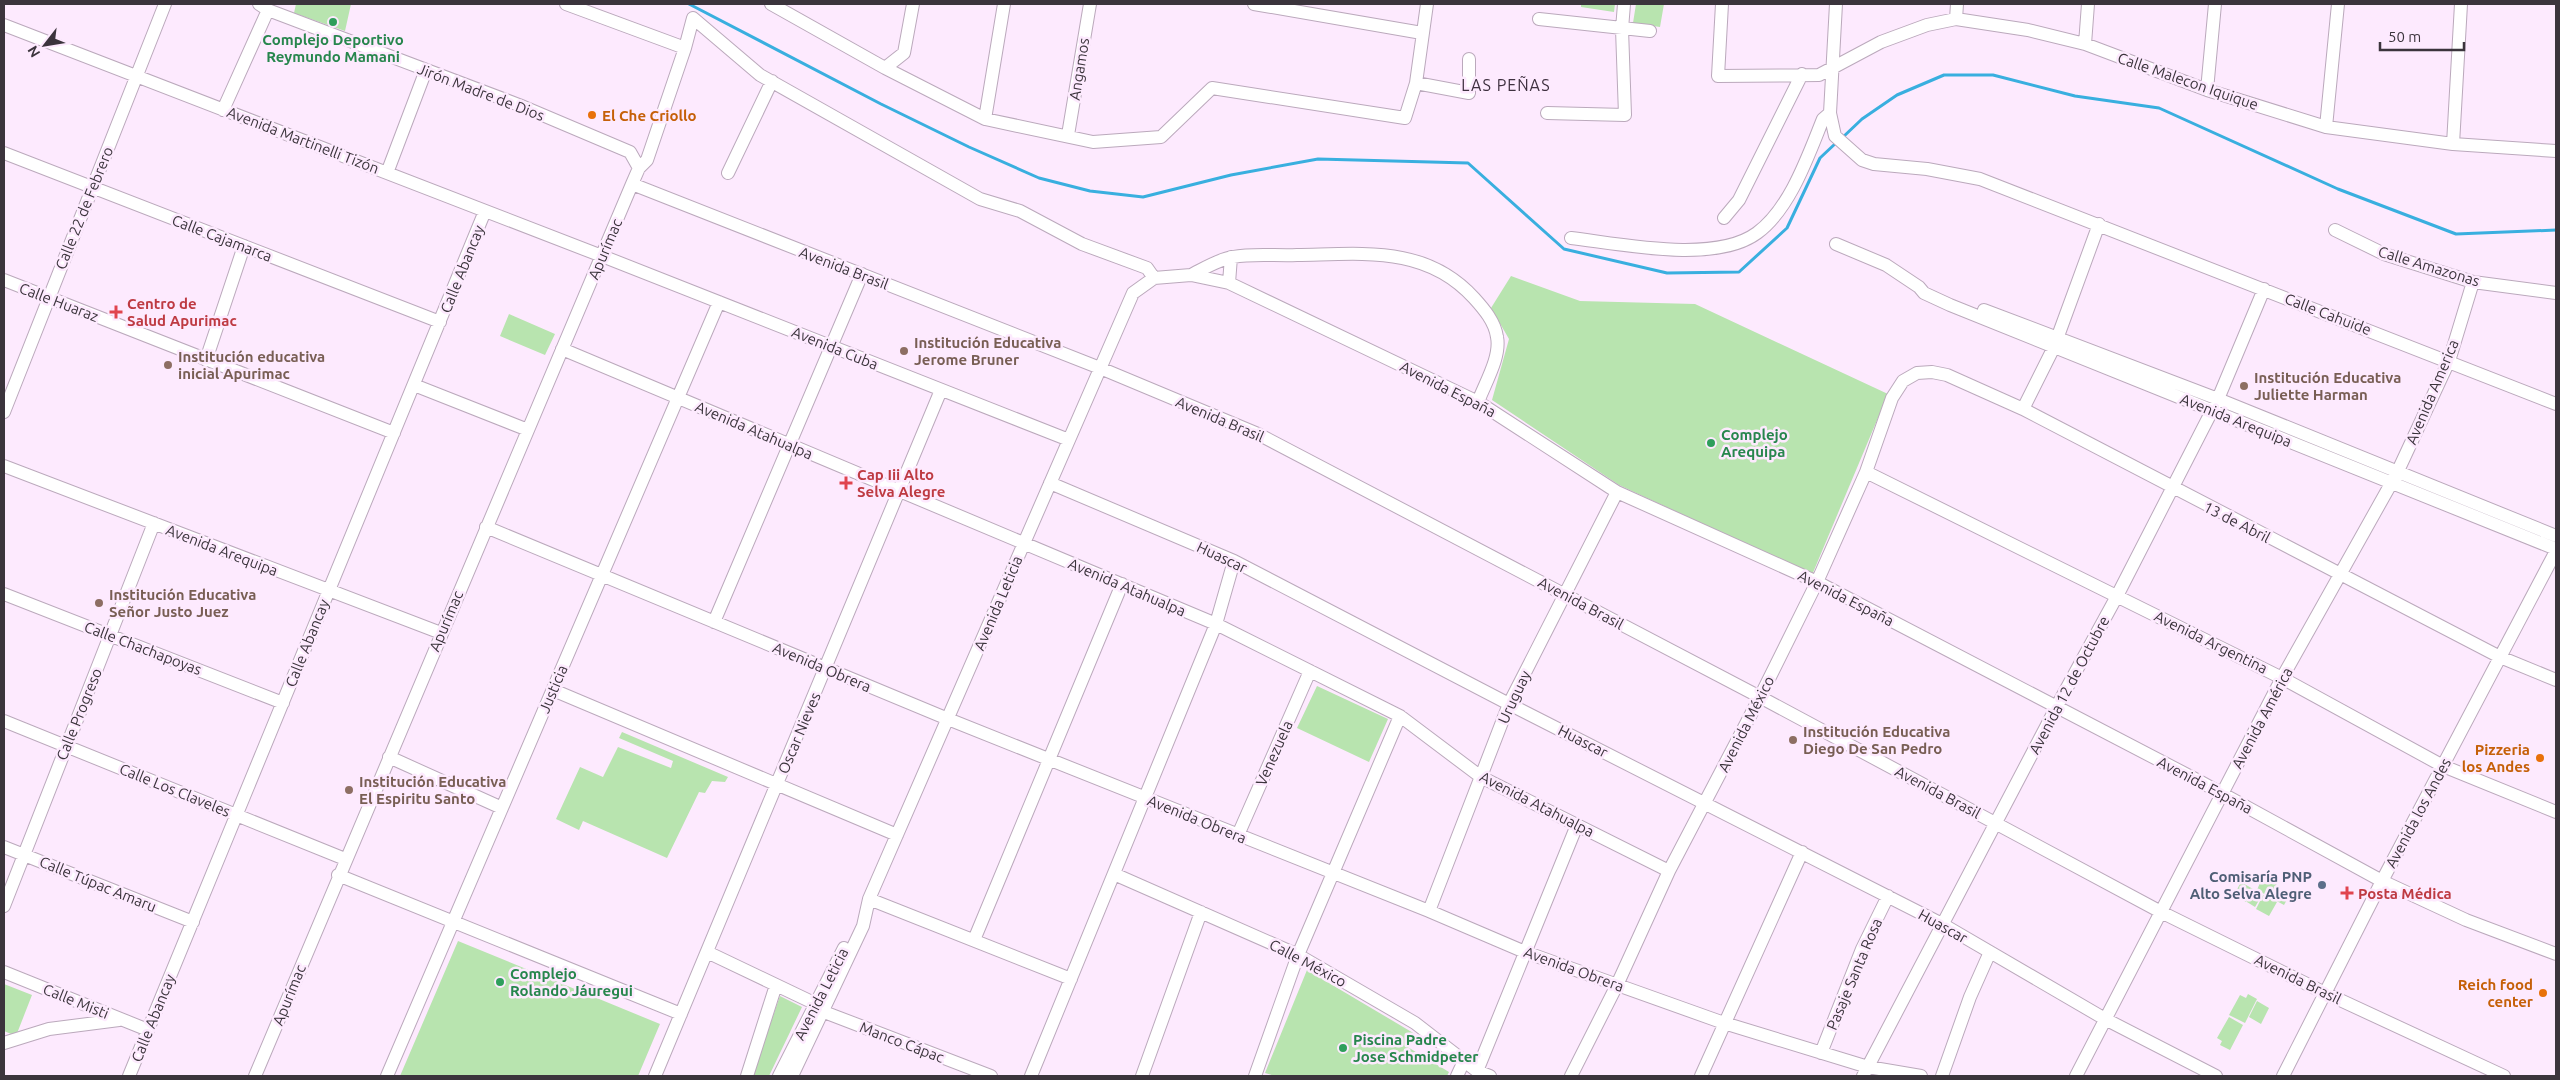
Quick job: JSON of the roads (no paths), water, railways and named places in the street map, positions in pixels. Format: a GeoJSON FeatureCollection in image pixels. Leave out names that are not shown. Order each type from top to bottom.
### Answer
{"type":"FeatureCollection","features":[{"type":"Feature","properties":{"kind":"street","name":"Calle 22 de Febrero"},"geometry":{"type":"LineString","coordinates":[[4,412],[164,4]]}},
{"type":"Feature","properties":{"kind":"street"},"geometry":{"type":"LineString","coordinates":[[566,4],[685,48]]}},
{"type":"Feature","properties":{"kind":"street"},"geometry":{"type":"LineString","coordinates":[[771,4],[885,68],[985,119],[1094,142],[1161,137],[1212,88],[1405,118],[1416,83],[1427,4]]}},
{"type":"Feature","properties":{"kind":"street"},"geometry":{"type":"LineString","coordinates":[[885,68],[904,53],[914,4]]}},
{"type":"Feature","properties":{"kind":"street"},"geometry":{"type":"LineString","coordinates":[[985,119],[1004,4]]}},
{"type":"Feature","properties":{"kind":"street","name":"Angamos"},"geometry":{"type":"LineString","coordinates":[[1068,135],[1090,4]]}},
{"type":"Feature","properties":{"kind":"street"},"geometry":{"type":"LineString","coordinates":[[1254,4],[1303,8],[1422,33]]}},
{"type":"Feature","properties":{"kind":"street"},"geometry":{"type":"LineString","coordinates":[[1547,113],[1625,114],[1622,29],[1624,4]]}},
{"type":"Feature","properties":{"kind":"street"},"geometry":{"type":"LineString","coordinates":[[1722,4],[1718,76],[1819,75],[1830,71]]}},
{"type":"Feature","properties":{"kind":"street"},"geometry":{"type":"LineString","coordinates":[[1571,238],[1694,251],[1735,243],[1757,234],[1780,208],[1798,177],[1823,119],[1830,113],[1830,71],[1836,4]]}},
{"type":"Feature","properties":{"kind":"street"},"geometry":{"type":"LineString","coordinates":[[1956,19],[1957,4]]}},
{"type":"Feature","properties":{"kind":"street"},"geometry":{"type":"LineString","coordinates":[[2084,44],[2088,4]]}},
{"type":"Feature","properties":{"kind":"street"},"geometry":{"type":"LineString","coordinates":[[2208,90],[2215,4]]}},
{"type":"Feature","properties":{"kind":"street"},"geometry":{"type":"LineString","coordinates":[[2326,127],[2338,4]]}},
{"type":"Feature","properties":{"kind":"street"},"geometry":{"type":"LineString","coordinates":[[2453,144],[2461,4]]}},
{"type":"Feature","properties":{"kind":"street"},"geometry":{"type":"LineString","coordinates":[[223,110],[263,7]]}},
{"type":"Feature","properties":{"kind":"street","name":"Jirón Madre de Dios"},"geometry":{"type":"LineString","coordinates":[[263,7],[519,105],[630,152],[639,168]]}},
{"type":"Feature","properties":{"kind":"street","name":"Apurímac"},"geometry":{"type":"LineString","coordinates":[[256,1076],[338,875],[632,184],[639,168],[647,160],[685,48],[693,18],[760,75],[772,81]]}},
{"type":"Feature","properties":{"kind":"street"},"geometry":{"type":"LineString","coordinates":[[1539,19],[1650,31]]}},
{"type":"Feature","properties":{"kind":"street","name":"Calle Malecon Iquique"},"geometry":{"type":"LineString","coordinates":[[1830,71],[1881,42],[1927,25],[1956,19],[2028,30],[2084,44],[2208,90],[2326,127],[2453,144],[2556,151]]}},
{"type":"Feature","properties":{"kind":"street","name":"Avenida Martinelli Tizón"},"geometry":{"type":"LineString","coordinates":[[4,25],[602,256]]}},
{"type":"Feature","properties":{"kind":"street"},"geometry":{"type":"LineString","coordinates":[[1416,83],[1469,93],[1469,59]]}},
{"type":"Feature","properties":{"kind":"street"},"geometry":{"type":"LineString","coordinates":[[387,173],[426,70]]}},
{"type":"Feature","properties":{"kind":"street"},"geometry":{"type":"LineString","coordinates":[[1724,218],[1739,200],[1802,74]]}},
{"type":"Feature","properties":{"kind":"street"},"geometry":{"type":"LineString","coordinates":[[728,173],[772,81],[980,199],[1020,211],[1082,244],[1147,268],[1154,278]]}},
{"type":"Feature","properties":{"kind":"street","name":"Calle Cahuide"},"geometry":{"type":"LineString","coordinates":[[1830,113],[1836,136],[1847,149],[1862,160],[1874,164],[1928,168],[1980,179],[2556,404]]}},
{"type":"Feature","properties":{"kind":"street","name":"Calle Cajamarca"},"geometry":{"type":"LineString","coordinates":[[4,153],[440,322]]}},
{"type":"Feature","properties":{"kind":"street","name":"Avenida Brasil"},"geometry":{"type":"LineString","coordinates":[[632,184],[1100,368],[1258,434],[1760,697],[2161,912],[2325,993],[2504,1076]]}},
{"type":"Feature","properties":{"kind":"street","name":"Calle Abancay"},"geometry":{"type":"LineString","coordinates":[[129,1076],[486,211]]}},
{"type":"Feature","properties":{"kind":"street"},"geometry":{"type":"LineString","coordinates":[[2023,409],[2056,342],[2099,224]]}},
{"type":"Feature","properties":{"kind":"street","name":"Calle Amazonas"},"geometry":{"type":"LineString","coordinates":[[2335,230],[2384,254],[2473,282],[2556,293]]}},
{"type":"Feature","properties":{"kind":"street","name":"Avenida Arequipa"},"geometry":{"type":"LineString","coordinates":[[1836,244],[1886,265],[1919,286],[1924,293],[1950,305],[2056,342],[2215,404],[2394,478],[2556,550]]}},
{"type":"Feature","properties":{"kind":"street"},"geometry":{"type":"LineString","coordinates":[[206,360],[244,246]]}},
{"type":"Feature","properties":{"kind":"street"},"geometry":{"type":"LineString","coordinates":[[1191,275],[1231,257],[1372,254],[1398,256],[1422,262],[1450,276],[1487,312],[1498,336],[1497,353],[1478,402]]}},
{"type":"Feature","properties":{"kind":"street","name":"Avenida Cuba"},"geometry":{"type":"LineString","coordinates":[[602,256],[1068,440]]}},
{"type":"Feature","properties":{"kind":"street"},"geometry":{"type":"LineString","coordinates":[[1229,282],[1231,257]]}},
{"type":"Feature","properties":{"kind":"street"},"geometry":{"type":"LineString","coordinates":[[714,622],[862,274]]}},
{"type":"Feature","properties":{"kind":"street","name":"Avenida España"},"geometry":{"type":"LineString","coordinates":[[1154,278],[1191,275],[1229,282],[1478,402],[1617,492],[1817,582],[2056,706],[2382,881],[2466,920],[2556,954]]}},
{"type":"Feature","properties":{"kind":"street","name":"Avenida Leticia"},"geometry":{"type":"LineString","coordinates":[[779,1076],[820,1008],[863,926],[864,914],[869,899],[1133,293],[1154,278]]}},
{"type":"Feature","properties":{"kind":"street","name":"Calle Huaraz"},"geometry":{"type":"LineString","coordinates":[[4,280],[394,433]]}},
{"type":"Feature","properties":{"kind":"street","name":"Avenida America"},"geometry":{"type":"LineString","coordinates":[[2394,478],[2449,361],[2473,282]]}},
{"type":"Feature","properties":{"kind":"street","name":"Avenida 12 de Octubre"},"geometry":{"type":"LineString","coordinates":[[1866,1072],[2056,706],[2117,596],[2215,404],[2264,289]]}},
{"type":"Feature","properties":{"kind":"street","name":"Justicia"},"geometry":{"type":"LineString","coordinates":[[387,1076],[719,302]]}},
{"type":"Feature","properties":{"kind":"street","name":"Avenida Atahualpa"},"geometry":{"type":"LineString","coordinates":[[562,349],[1216,624],[1400,716],[1481,777],[1669,871]]}},
{"type":"Feature","properties":{"kind":"street","name":"13 de Abril"},"geometry":{"type":"LineString","coordinates":[[1917,373],[1932,372],[1947,375],[2023,409],[2500,657],[2556,680]]}},
{"type":"Feature","properties":{"kind":"street","name":"Avenida México"},"geometry":{"type":"LineString","coordinates":[[1571,1076],[1617,985],[1669,871],[1760,697],[1817,582],[1866,472],[1892,398],[1903,381],[1917,373]]}},
{"type":"Feature","properties":{"kind":"street"},"geometry":{"type":"LineString","coordinates":[[414,384],[528,430]]}},
{"type":"Feature","properties":{"kind":"street","name":"Oscar Nieves"},"geometry":{"type":"LineString","coordinates":[[655,1076],[941,390]]}},
{"type":"Feature","properties":{"kind":"street","name":"Avenida Arequipa"},"geometry":{"type":"LineString","coordinates":[[4,466],[441,634]]}},
{"type":"Feature","properties":{"kind":"street","name":"Avenida Argentina"},"geometry":{"type":"LineString","coordinates":[[1866,472],[2282,678],[2443,766],[2556,812]]}},
{"type":"Feature","properties":{"kind":"street","name":"Avenida Arequipa"},"geometry":{"type":"LineString","coordinates":[[2394,478],[2556,536]]}},
{"type":"Feature","properties":{"kind":"street","name":"Avenida América"},"geometry":{"type":"LineString","coordinates":[[2076,1076],[2282,678],[2394,478]]}},
{"type":"Feature","properties":{"kind":"street","name":"Huascar"},"geometry":{"type":"LineString","coordinates":[[1050,482],[1234,561],[1509,704],[1942,924],[2105,1020]]}},
{"type":"Feature","properties":{"kind":"street","name":"Uruguay"},"geometry":{"type":"LineString","coordinates":[[1429,911],[1509,704],[1617,492]]}},
{"type":"Feature","properties":{"kind":"street","name":"Calle Progreso"},"geometry":{"type":"LineString","coordinates":[[4,906],[154,524]]}},
{"type":"Feature","properties":{"kind":"street","name":"Avenida Obrera"},"geometry":{"type":"LineString","coordinates":[[486,527],[948,719],[1429,911],[1526,952],[1724,1023],[1821,1053],[1866,1072],[1920,1076]]}},
{"type":"Feature","properties":{"kind":"street","name":"Avenida los Andes"},"geometry":{"type":"LineString","coordinates":[[2283,1076],[2382,881],[2556,550]]}},
{"type":"Feature","properties":{"kind":"street"},"geometry":{"type":"LineString","coordinates":[[1031,1076],[1216,624],[1234,561]]}},
{"type":"Feature","properties":{"kind":"street"},"geometry":{"type":"LineString","coordinates":[[974,940],[1122,584]]}},
{"type":"Feature","properties":{"kind":"street","name":"Calle Chachapoyas"},"geometry":{"type":"LineString","coordinates":[[4,594],[283,703]]}},
{"type":"Feature","properties":{"kind":"street","name":"Venezuela"},"geometry":{"type":"LineString","coordinates":[[1238,835],[1310,671]]}},
{"type":"Feature","properties":{"kind":"street"},"geometry":{"type":"LineString","coordinates":[[552,690],[897,835]]}},
{"type":"Feature","properties":{"kind":"street"},"geometry":{"type":"LineString","coordinates":[[1255,1076],[1298,954],[1400,716]]}},
{"type":"Feature","properties":{"kind":"street","name":"Calle Los Claveles"},"geometry":{"type":"LineString","coordinates":[[4,721],[345,859]]}},
{"type":"Feature","properties":{"kind":"street"},"geometry":{"type":"LineString","coordinates":[[389,757],[502,808]]}},
{"type":"Feature","properties":{"kind":"street"},"geometry":{"type":"LineString","coordinates":[[1477,1071],[1577,825]]}},
{"type":"Feature","properties":{"kind":"street","name":"Calle Túpac Amaru"},"geometry":{"type":"LineString","coordinates":[[4,847],[193,922]]}},
{"type":"Feature","properties":{"kind":"street"},"geometry":{"type":"LineString","coordinates":[[1701,1076],[1802,852]]}},
{"type":"Feature","properties":{"kind":"street","name":"Calle México"},"geometry":{"type":"LineString","coordinates":[[1114,874],[1298,954],[1415,1023],[1477,1071],[1490,1076]]}},
{"type":"Feature","properties":{"kind":"street"},"geometry":{"type":"LineString","coordinates":[[338,875],[681,1014]]}},
{"type":"Feature","properties":{"kind":"street","name":"Pasaje Santa Rosa"},"geometry":{"type":"LineString","coordinates":[[1821,1053],[1862,949],[1888,896]]}},
{"type":"Feature","properties":{"kind":"street"},"geometry":{"type":"LineString","coordinates":[[869,899],[1071,979]]}},
{"type":"Feature","properties":{"kind":"street"},"geometry":{"type":"LineString","coordinates":[[1142,1076],[1201,912]]}},
{"type":"Feature","properties":{"kind":"street","name":"Manco Cápac"},"geometry":{"type":"LineString","coordinates":[[707,952],[820,1008],[991,1076]]}},
{"type":"Feature","properties":{"kind":"street"},"geometry":{"type":"LineString","coordinates":[[1942,1076],[1970,997],[1990,952]]}},
{"type":"Feature","properties":{"kind":"street","name":"Calle Misti"},"geometry":{"type":"LineString","coordinates":[[4,972],[148,1030]]}},
{"type":"Feature","properties":{"kind":"street"},"geometry":{"type":"LineString","coordinates":[[747,1076],[776,985]]}},
{"type":"Feature","properties":{"kind":"street","name":"Avenida Leticia"},"geometry":{"type":"LineString","coordinates":[[792,1076],[820,1008]]}},
{"type":"Feature","properties":{"kind":"street"},"geometry":{"type":"LineString","coordinates":[[4,1043],[49,1029],[122,1020]]}},
{"type":"Feature","properties":{"kind":"street"},"geometry":{"type":"LineString","coordinates":[[2105,1020],[2216,1076]]}},
{"type":"Feature","properties":{"kind":"street"},"geometry":{"type":"LineString","coordinates":[[1457,1076],[1464,1061]]}},
{"type":"Feature","properties":{"kind":"waterway"},"geometry":{"type":"LineString","coordinates":[[689,4],[881,104],[969,147],[1039,178],[1090,191],[1143,197],[1231,175],[1318,159],[1468,163],[1564,249],[1667,273],[1739,272],[1787,228],[1820,158],[1837,142]]}},
{"type":"Feature","properties":{"kind":"waterway"},"geometry":{"type":"LineString","coordinates":[[1842,138],[1862,119],[1897,95],[1944,75],[1993,75],[2075,96],[2159,108],[2338,189],[2456,234],[2556,230]]}},
{"type":"Feature","properties":{"kind":"place","name":"Complejo Deportivo Reymundo Mamani"},"geometry":{"type":"Point","coordinates":[333,22]}},
{"type":"Feature","properties":{"kind":"place","name":"El Che Criollo"},"geometry":{"type":"Point","coordinates":[592,115]}},
{"type":"Feature","properties":{"kind":"place","name":"Centro de Salud Apurimac"},"geometry":{"type":"Point","coordinates":[116,312]}},
{"type":"Feature","properties":{"kind":"place","name":"Institución Educativa Jerome Bruner"},"geometry":{"type":"Point","coordinates":[904,351]}},
{"type":"Feature","properties":{"kind":"place","name":"Institución educativa inicial Apurimac"},"geometry":{"type":"Point","coordinates":[168,365]}},
{"type":"Feature","properties":{"kind":"place","name":"Institución Educativa Juliette Harman"},"geometry":{"type":"Point","coordinates":[2244,386]}},
{"type":"Feature","properties":{"kind":"place","name":"Complejo Arequipa"},"geometry":{"type":"Point","coordinates":[1711,443]}},
{"type":"Feature","properties":{"kind":"place","name":"Cap Iii Alto Selva Alegre"},"geometry":{"type":"Point","coordinates":[846,483]}},
{"type":"Feature","properties":{"kind":"place","name":"Institución Educativa Señor Justo Juez"},"geometry":{"type":"Point","coordinates":[99,603]}},
{"type":"Feature","properties":{"kind":"place","name":"Institución Educativa Diego De San Pedro"},"geometry":{"type":"Point","coordinates":[1793,740]}},
{"type":"Feature","properties":{"kind":"place","name":"Pizzeria los Andes"},"geometry":{"type":"Point","coordinates":[2540,758]}},
{"type":"Feature","properties":{"kind":"place","name":"Institución Educativa El Espiritu Santo"},"geometry":{"type":"Point","coordinates":[349,790]}},
{"type":"Feature","properties":{"kind":"place","name":"Comisaría PNP Alto Selva Alegre"},"geometry":{"type":"Point","coordinates":[2322,885]}},
{"type":"Feature","properties":{"kind":"place","name":"Posta Médica"},"geometry":{"type":"Point","coordinates":[2347,893]}},
{"type":"Feature","properties":{"kind":"place","name":"Complejo Rolando Jáuregui"},"geometry":{"type":"Point","coordinates":[500,982]}},
{"type":"Feature","properties":{"kind":"place","name":"Reich food center"},"geometry":{"type":"Point","coordinates":[2543,993]}},
{"type":"Feature","properties":{"kind":"place","name":"Piscina Padre Jose Schmidpeter"},"geometry":{"type":"Point","coordinates":[1343,1048]}},
{"type":"Feature","properties":{"kind":"district","name":"LAS PEÑAS"},"geometry":{"type":"Point","coordinates":[1506,85]}}]}
